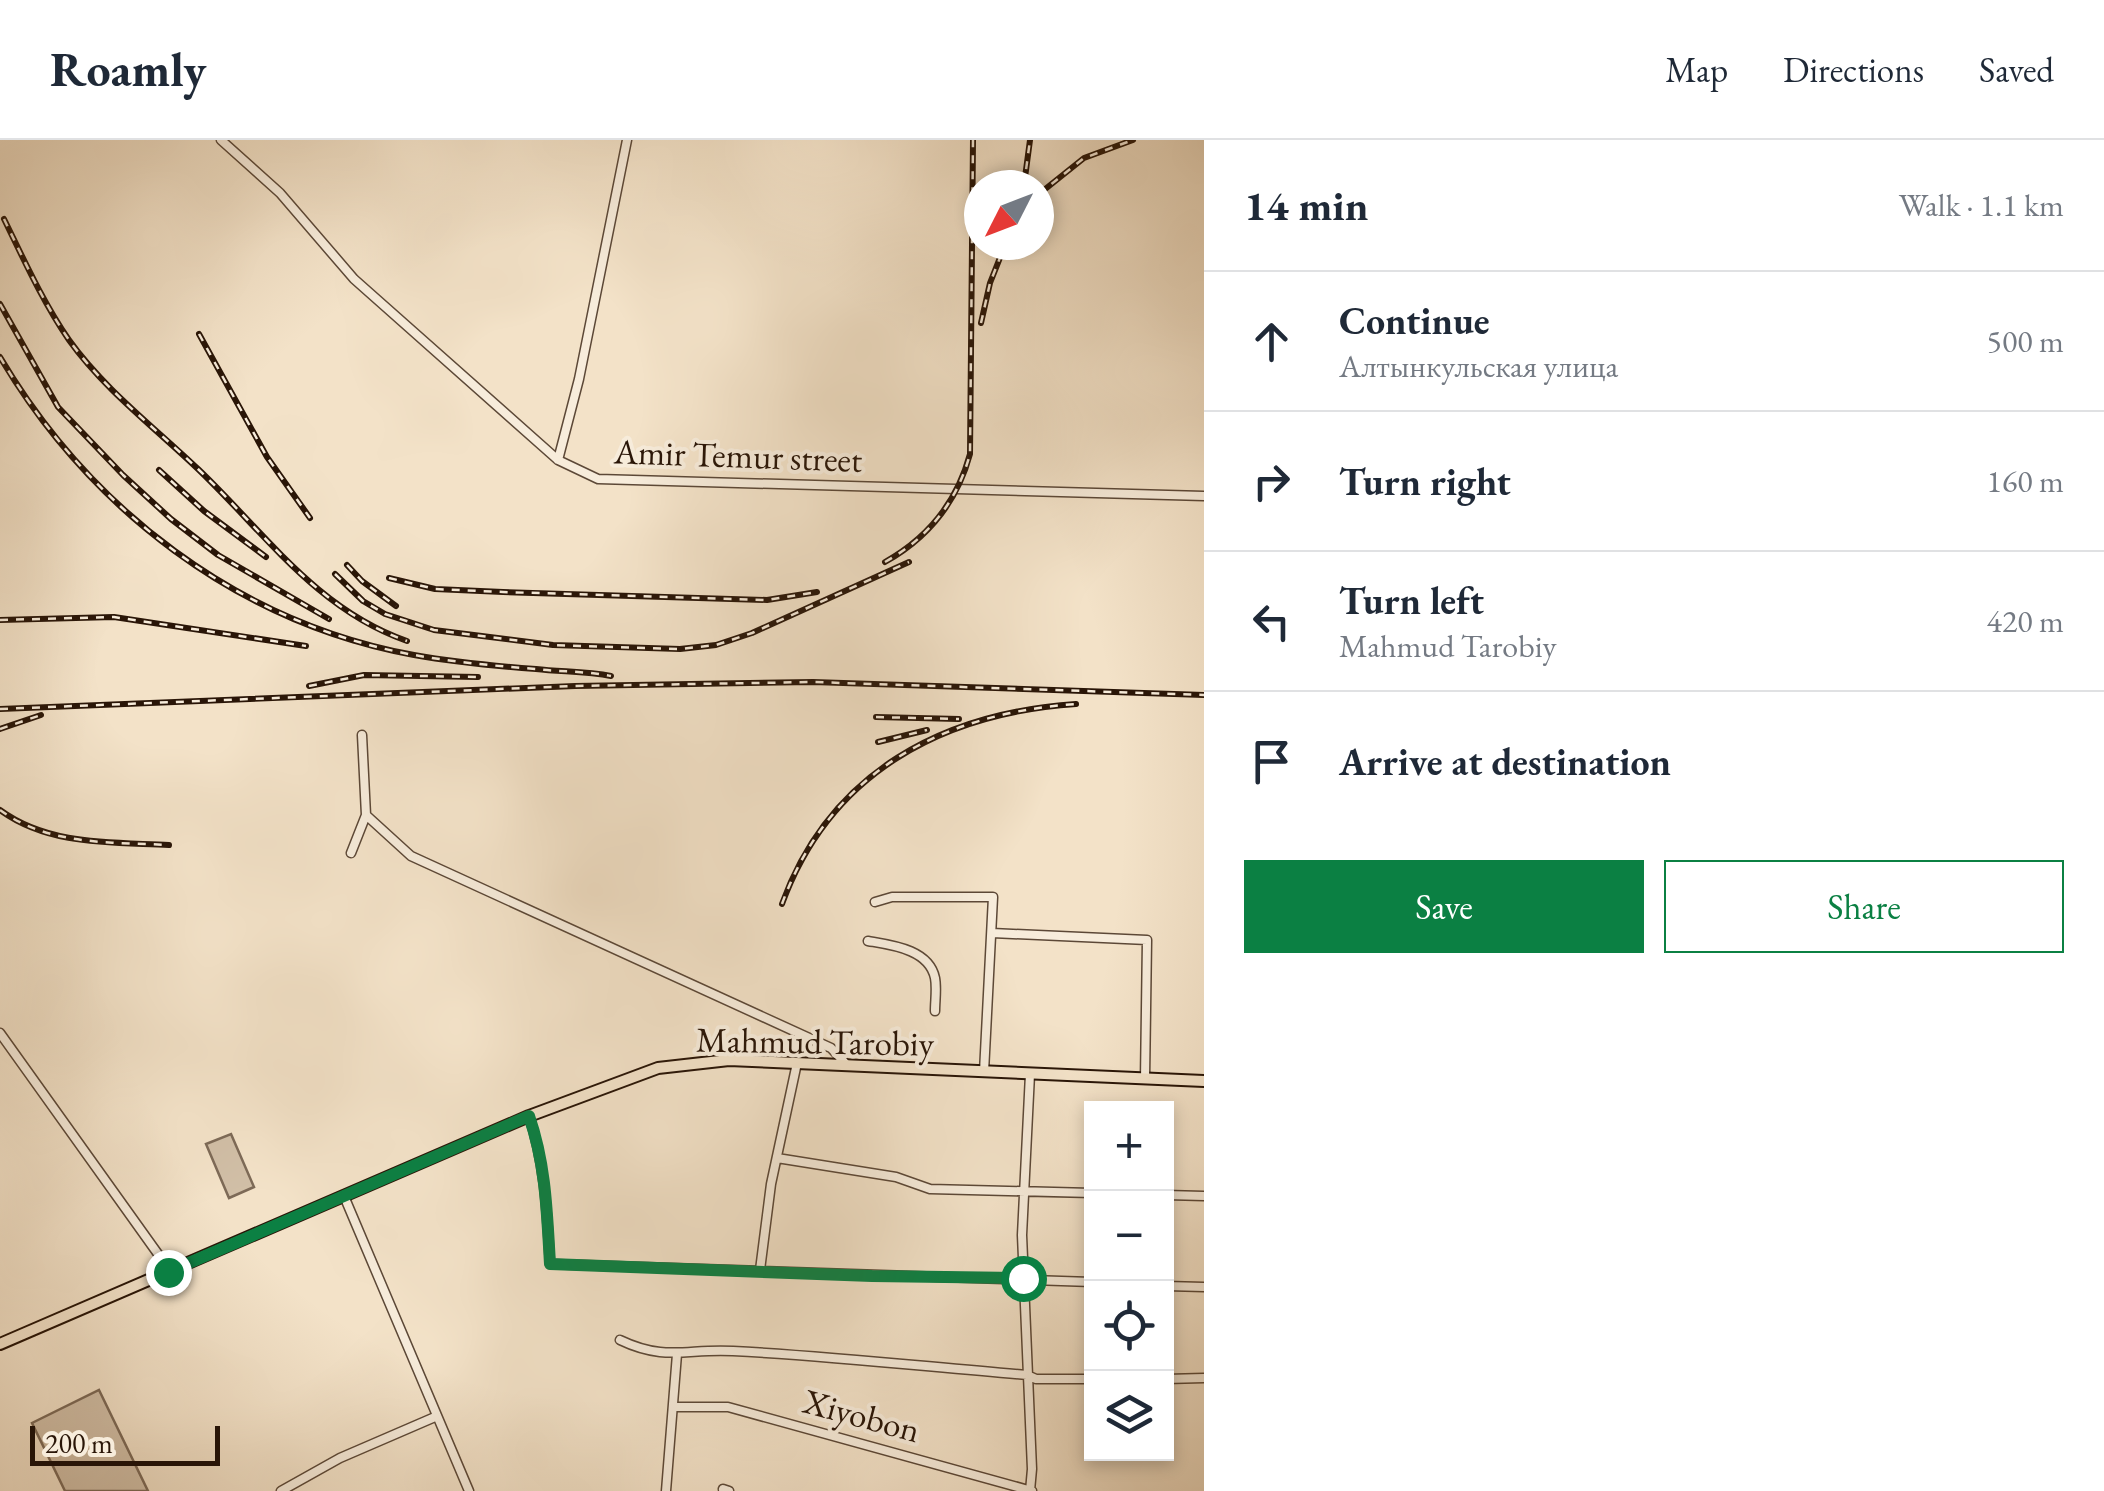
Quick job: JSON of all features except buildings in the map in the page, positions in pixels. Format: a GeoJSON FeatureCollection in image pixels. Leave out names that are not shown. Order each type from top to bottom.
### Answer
{"type":"FeatureCollection","features":[{"type":"Feature","properties":{"kind":"main road","name":"Mahmud Tarobiy"},"geometry":{"type":"LineString","coordinates":[[0,1344],[529,1116],[658,1068],[729,1060],[1204,1082]]}},
{"type":"Feature","properties":{"kind":"street","name":"Amir Temur street"},"geometry":{"type":"LineString","coordinates":[[222,140],[280,193],[354,279],[558,460],[598,479],[1204,496]]}},
{"type":"Feature","properties":{"kind":"street"},"geometry":{"type":"LineString","coordinates":[[558,460],[628,140]]}},
{"type":"Feature","properties":{"kind":"street"},"geometry":{"type":"LineString","coordinates":[[351,853],[366,815],[362,735]]}},
{"type":"Feature","properties":{"kind":"street"},"geometry":{"type":"LineString","coordinates":[[366,815],[411,856],[831,1048],[846,1064]]}},
{"type":"Feature","properties":{"kind":"street"},"geometry":{"type":"LineString","coordinates":[[875,902],[892,897],[993,898],[984,1072]]}},
{"type":"Feature","properties":{"kind":"street"},"geometry":{"type":"LineString","coordinates":[[992,933],[1148,940],[1145,1078]]}},
{"type":"Feature","properties":{"kind":"street"},"geometry":{"type":"LineString","coordinates":[[868,941],[913,951],[927,962],[936,978],[935,1011]]}},
{"type":"Feature","properties":{"kind":"street"},"geometry":{"type":"LineString","coordinates":[[0,1033],[168,1272]]}},
{"type":"Feature","properties":{"kind":"street"},"geometry":{"type":"LineString","coordinates":[[760,1270],[797,1062]]}},
{"type":"Feature","properties":{"kind":"street"},"geometry":{"type":"LineString","coordinates":[[1030,1074],[1023,1278],[1031,1491]]}},
{"type":"Feature","properties":{"kind":"street"},"geometry":{"type":"LineString","coordinates":[[529,1116],[540,1148],[550,1264],[1084,1282]]}},
{"type":"Feature","properties":{"kind":"street"},"geometry":{"type":"LineString","coordinates":[[777,1158],[896,1177],[930,1189],[1084,1193]]}},
{"type":"Feature","properties":{"kind":"street"},"geometry":{"type":"LineString","coordinates":[[1174,1195],[1204,1196]]}},
{"type":"Feature","properties":{"kind":"street"},"geometry":{"type":"LineString","coordinates":[[344,1196],[469,1491]]}},
{"type":"Feature","properties":{"kind":"street"},"geometry":{"type":"LineString","coordinates":[[1174,1286],[1204,1287]]}},
{"type":"Feature","properties":{"kind":"street"},"geometry":{"type":"LineString","coordinates":[[620,1340],[646,1352],[728,1350],[1027,1375],[1036,1379],[1084,1379]]}},
{"type":"Feature","properties":{"kind":"street"},"geometry":{"type":"LineString","coordinates":[[666,1491],[677,1354]]}},
{"type":"Feature","properties":{"kind":"street"},"geometry":{"type":"LineString","coordinates":[[1174,1378],[1204,1378]]}},
{"type":"Feature","properties":{"kind":"street","name":"Xiyobon"},"geometry":{"type":"LineString","coordinates":[[675,1407],[728,1407],[1031,1491]]}},
{"type":"Feature","properties":{"kind":"street"},"geometry":{"type":"LineString","coordinates":[[280,1491],[340,1458],[435,1417]]}},
{"type":"Feature","properties":{"kind":"shaded area"},"geometry":{"type":"Polygon","coordinates":[[[231,1134],[254,1187],[229,1198],[206,1144],[231,1134]]]}},
{"type":"Feature","properties":{"kind":"shaded area"},"geometry":{"type":"Polygon","coordinates":[[[99,1390],[148,1491],[65,1491],[32,1423],[99,1390]]]}},
{"type":"Feature","properties":{"kind":"railway"},"geometry":{"type":"LineString","coordinates":[[885,562],[915,542],[939,517],[957,488],[970,454],[973,140]]}},
{"type":"Feature","properties":{"kind":"railway"},"geometry":{"type":"LineString","coordinates":[[1026,170],[1030,140]]}},
{"type":"Feature","properties":{"kind":"railway"},"geometry":{"type":"LineString","coordinates":[[1054,182],[1084,158],[1133,140]]}},
{"type":"Feature","properties":{"kind":"railway"},"geometry":{"type":"LineString","coordinates":[[4,219],[51,311],[98,375],[319,589],[345,610],[407,641]]}},
{"type":"Feature","properties":{"kind":"railway"},"geometry":{"type":"LineString","coordinates":[[981,323],[999,260]]}},
{"type":"Feature","properties":{"kind":"railway"},"geometry":{"type":"LineString","coordinates":[[0,304],[58,407],[123,475],[218,555],[329,619]]}},
{"type":"Feature","properties":{"kind":"railway"},"geometry":{"type":"LineString","coordinates":[[199,334],[267,457],[310,518]]}},
{"type":"Feature","properties":{"kind":"railway"},"geometry":{"type":"LineString","coordinates":[[0,357],[36,412],[124,510],[229,587],[288,616],[349,639],[414,655],[611,676]]}},
{"type":"Feature","properties":{"kind":"railway"},"geometry":{"type":"LineString","coordinates":[[159,470],[204,511],[266,557]]}},
{"type":"Feature","properties":{"kind":"railway"},"geometry":{"type":"LineString","coordinates":[[335,574],[363,601],[385,614],[434,630],[553,645],[680,649],[716,645],[752,633],[909,562]]}},
{"type":"Feature","properties":{"kind":"railway"},"geometry":{"type":"LineString","coordinates":[[347,565],[396,606]]}},
{"type":"Feature","properties":{"kind":"railway"},"geometry":{"type":"LineString","coordinates":[[389,578],[435,589],[503,592],[767,600],[817,592]]}},
{"type":"Feature","properties":{"kind":"railway"},"geometry":{"type":"LineString","coordinates":[[0,620],[114,617],[306,646]]}},
{"type":"Feature","properties":{"kind":"railway"},"geometry":{"type":"LineString","coordinates":[[309,686],[364,675],[478,677]]}},
{"type":"Feature","properties":{"kind":"railway"},"geometry":{"type":"LineString","coordinates":[[0,709],[575,686],[813,682],[1204,695]]}},
{"type":"Feature","properties":{"kind":"railway"},"geometry":{"type":"LineString","coordinates":[[782,904],[803,858],[829,818],[861,785],[897,758],[937,736],[981,720],[1076,704]]}},
{"type":"Feature","properties":{"kind":"railway"},"geometry":{"type":"LineString","coordinates":[[0,729],[41,715]]}},
{"type":"Feature","properties":{"kind":"railway"},"geometry":{"type":"LineString","coordinates":[[876,717],[959,719]]}},
{"type":"Feature","properties":{"kind":"railway"},"geometry":{"type":"LineString","coordinates":[[878,742],[927,730]]}},
{"type":"Feature","properties":{"kind":"railway"},"geometry":{"type":"LineString","coordinates":[[0,810],[19,822],[60,836],[169,845]]}},
{"type":"Feature","properties":{"kind":"route"},"geometry":{"type":"LineString","coordinates":[[168,1272],[529,1116],[540,1148],[550,1264],[1023,1278]]}}]}
